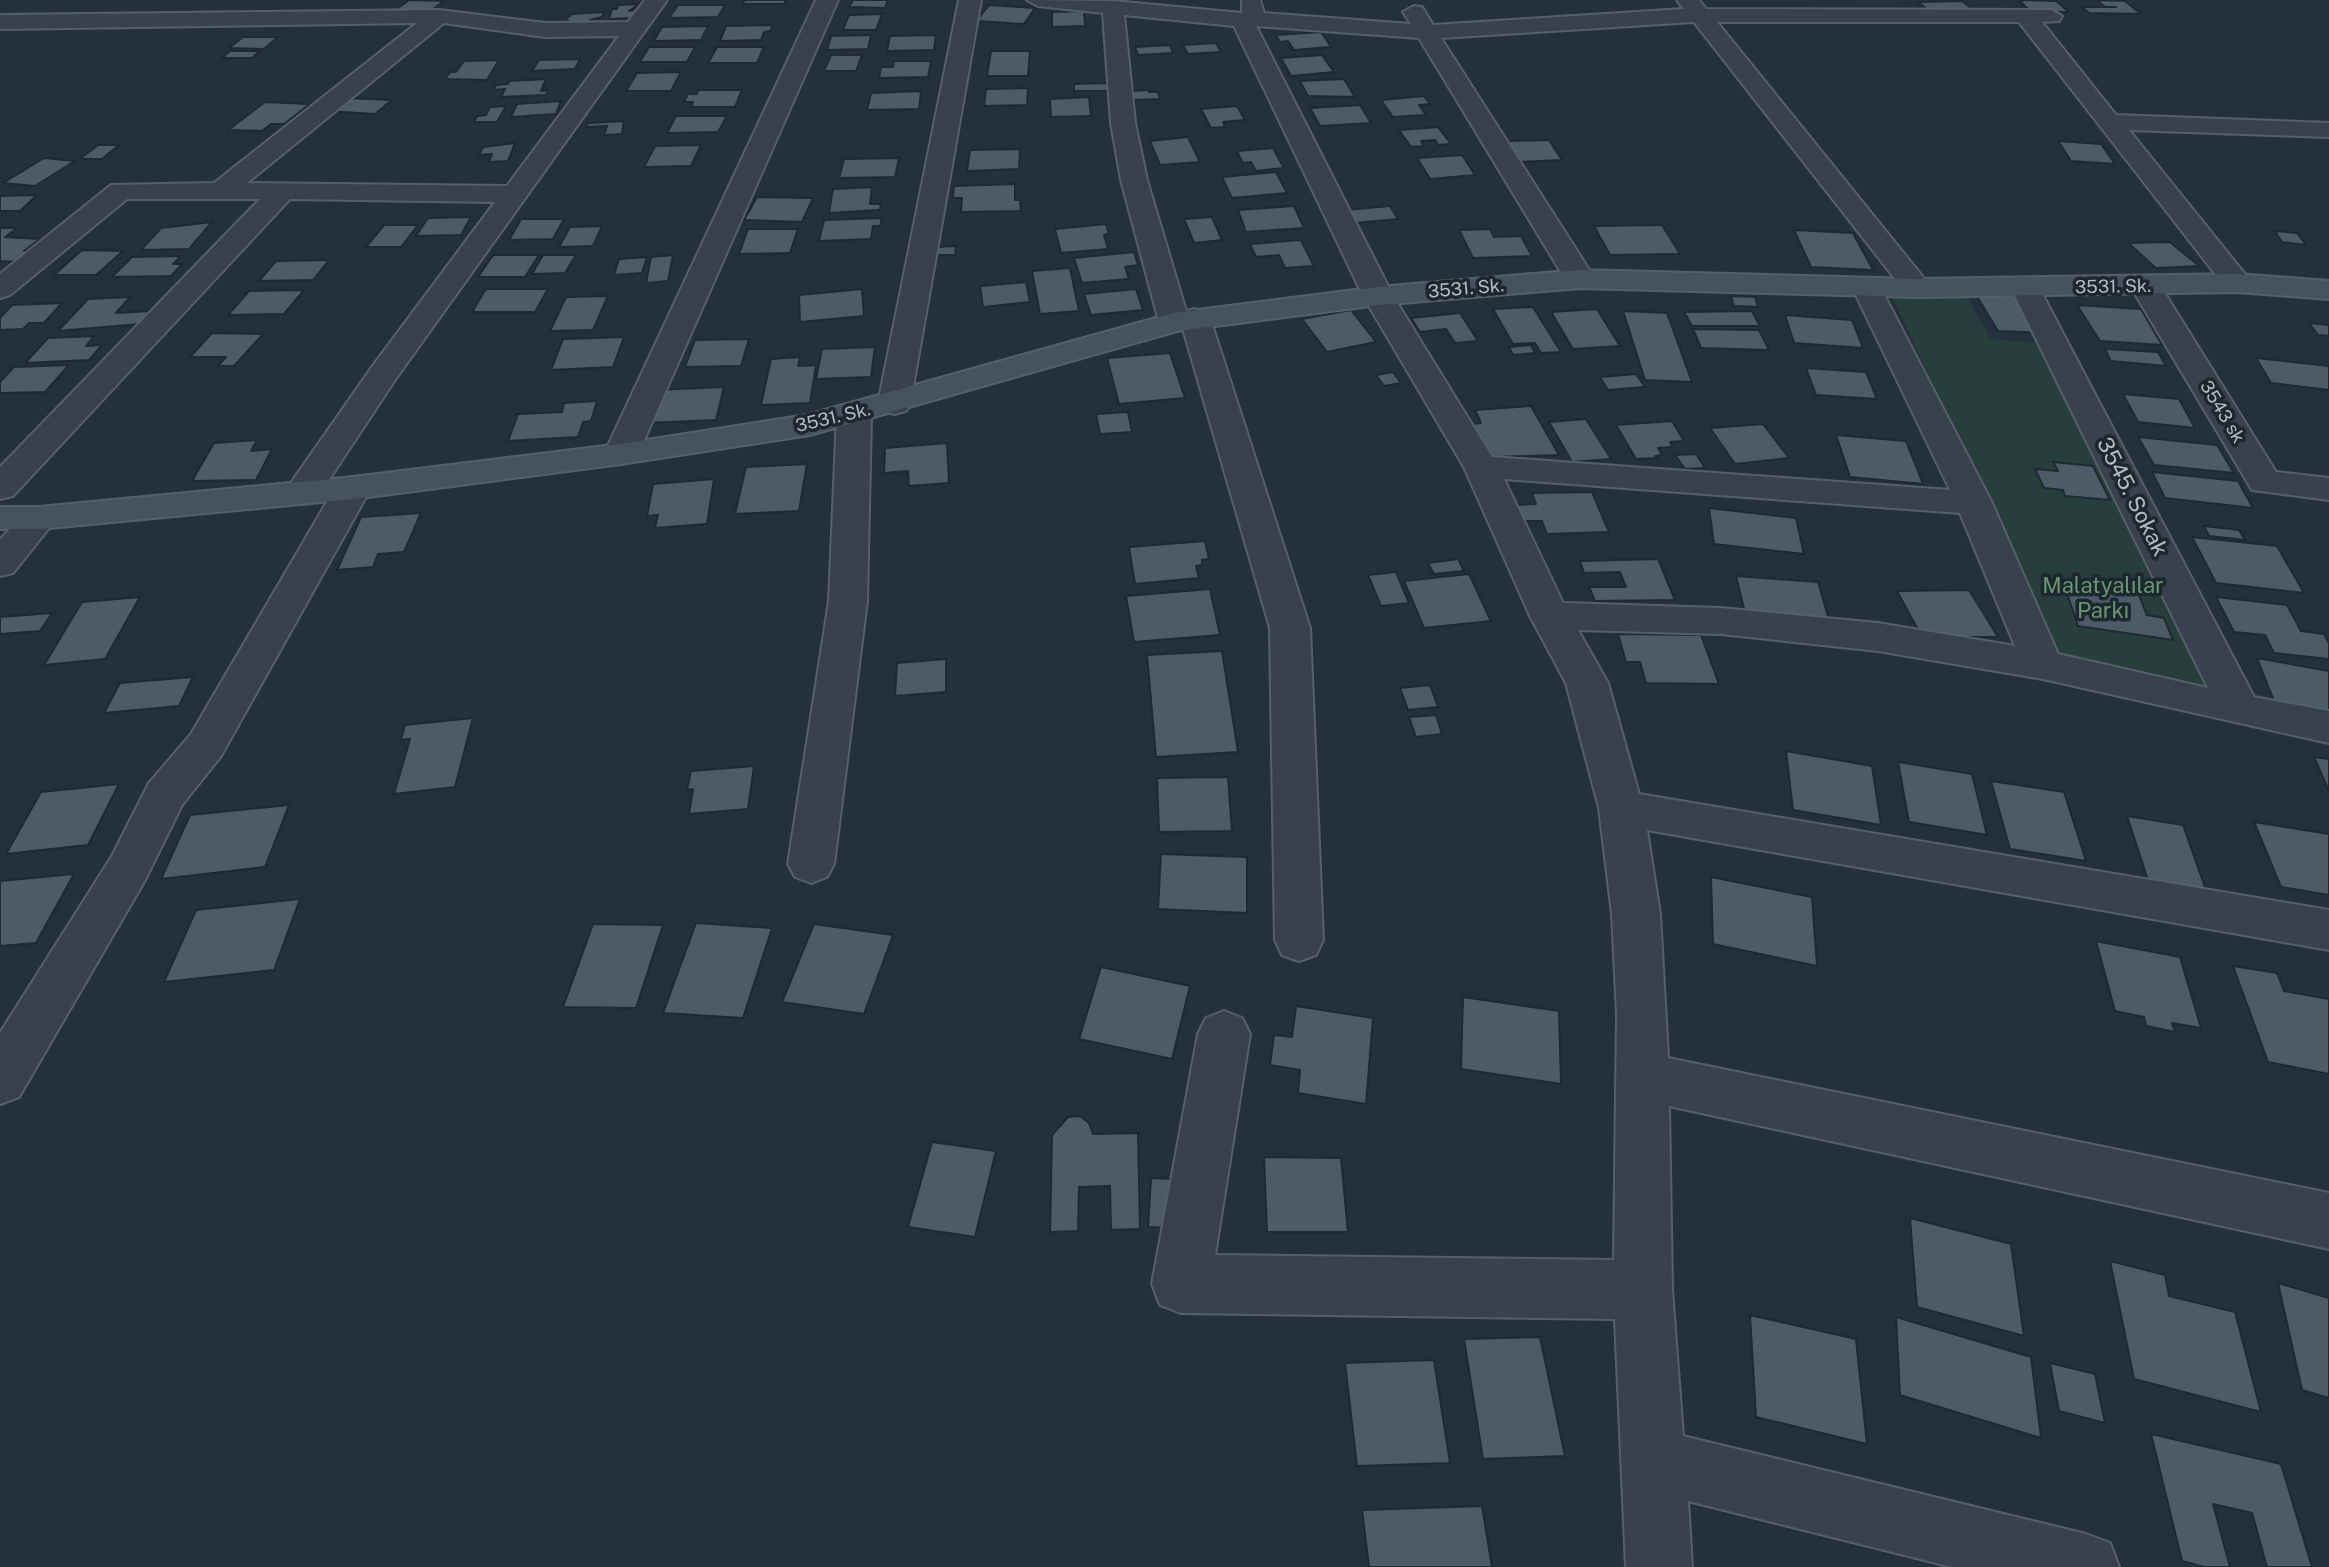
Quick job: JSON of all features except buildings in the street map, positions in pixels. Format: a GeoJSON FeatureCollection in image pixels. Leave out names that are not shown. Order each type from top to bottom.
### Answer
{"type":"FeatureCollection","features":[{"type":"Feature","properties":{"kind":"street"},"geometry":{"type":"LineString","coordinates":[[302,493],[383,374],[656,0]]}},
{"type":"Feature","properties":{"kind":"street"},"geometry":{"type":"LineString","coordinates":[[621,454],[827,0]]}},
{"type":"Feature","properties":{"kind":"street"},"geometry":{"type":"LineString","coordinates":[[894,404],[970,0]]}},
{"type":"Feature","properties":{"kind":"street"},"geometry":{"type":"LineString","coordinates":[[1038,0],[1113,7],[1243,10]]}},
{"type":"Feature","properties":{"kind":"street"},"geometry":{"type":"LineString","coordinates":[[1196,0],[1243,10],[1427,32],[1693,8],[2018,8],[2051,16]]}},
{"type":"Feature","properties":{"kind":"street"},"geometry":{"type":"LineString","coordinates":[[1406,0],[1580,279]]}},
{"type":"Feature","properties":{"kind":"street"},"geometry":{"type":"LineString","coordinates":[[1113,7],[1123,123],[1134,180],[1290,628],[1299,940]]}},
{"type":"Feature","properties":{"kind":"street"},"geometry":{"type":"LineString","coordinates":[[1693,8],[1917,288]]}},
{"type":"Feature","properties":{"kind":"street"},"geometry":{"type":"LineString","coordinates":[[2018,8],[2237,283]]}},
{"type":"Feature","properties":{"kind":"street"},"geometry":{"type":"LineString","coordinates":[[1243,10],[1378,296],[1481,467],[1550,616],[1587,683],[1621,808],[1636,914],[1642,1014],[1643,1290],[1659,1567]]}},
{"type":"Feature","properties":{"kind":"street"},"geometry":{"type":"LineString","coordinates":[[0,22],[439,16],[545,30],[636,29]]}},
{"type":"Feature","properties":{"kind":"street"},"geometry":{"type":"LineString","coordinates":[[219,192],[439,16]]}},
{"type":"Feature","properties":{"kind":"street"},"geometry":{"type":"LineString","coordinates":[[2109,122],[2329,130]]}},
{"type":"Feature","properties":{"kind":"street"},"geometry":{"type":"LineString","coordinates":[[0,289],[120,191],[514,194]]}},
{"type":"Feature","properties":{"kind":"street"},"geometry":{"type":"LineString","coordinates":[[0,488],[283,191]]}},
{"type":"Feature","properties":{"kind":"street","name":"3531. Sk."},"geometry":{"type":"LineString","coordinates":[[0,518],[39,518],[353,488],[621,454],[810,425],[894,404],[1023,363],[1184,320],[1378,296],[1580,279],[1917,288],[2146,287],[2237,283],[2329,290]]}},
{"type":"Feature","properties":{"kind":"street"},"geometry":{"type":"LineString","coordinates":[[1867,287],[1974,503],[2043,665]]}},
{"type":"Feature","properties":{"kind":"street","name":"3543 sk"},"geometry":{"type":"LineString","coordinates":[[2146,287],[2264,482],[2329,489]]}},
{"type":"Feature","properties":{"kind":"street","name":"3545. Sokak"},"geometry":{"type":"LineString","coordinates":[[2026,288],[2240,710]]}},
{"type":"Feature","properties":{"kind":"street"},"geometry":{"type":"LineString","coordinates":[[811,864],[848,601],[854,415]]}},
{"type":"Feature","properties":{"kind":"street"},"geometry":{"type":"LineString","coordinates":[[1481,467],[1974,503]]}},
{"type":"Feature","properties":{"kind":"street"},"geometry":{"type":"LineString","coordinates":[[0,1080],[128,869],[165,795],[206,745],[353,488]]}},
{"type":"Feature","properties":{"kind":"street"},"geometry":{"type":"LineString","coordinates":[[0,564],[39,518]]}},
{"type":"Feature","properties":{"kind":"street"},"geometry":{"type":"LineString","coordinates":[[1550,616],[1721,621],[1878,637],[2043,665],[2329,727]]}},
{"type":"Feature","properties":{"kind":"street"},"geometry":{"type":"LineString","coordinates":[[1621,808],[2329,930]]}},
{"type":"Feature","properties":{"kind":"street"},"geometry":{"type":"LineString","coordinates":[[1224,1034],[1181,1284],[1643,1290]]}},
{"type":"Feature","properties":{"kind":"street"},"geometry":{"type":"LineString","coordinates":[[1640,1076],[2329,1221]]}},
{"type":"Feature","properties":{"kind":"street"},"geometry":{"type":"LineString","coordinates":[[1652,1460],[2086,1567]]}},
{"type":"Feature","properties":{"kind":"green space","name":"Malatyalılar Parkı"},"geometry":{"type":"Polygon","coordinates":[[[1891,294],[1967,297],[1991,339],[2039,343],[2222,688],[2058,655],[1891,294]]]}}]}
